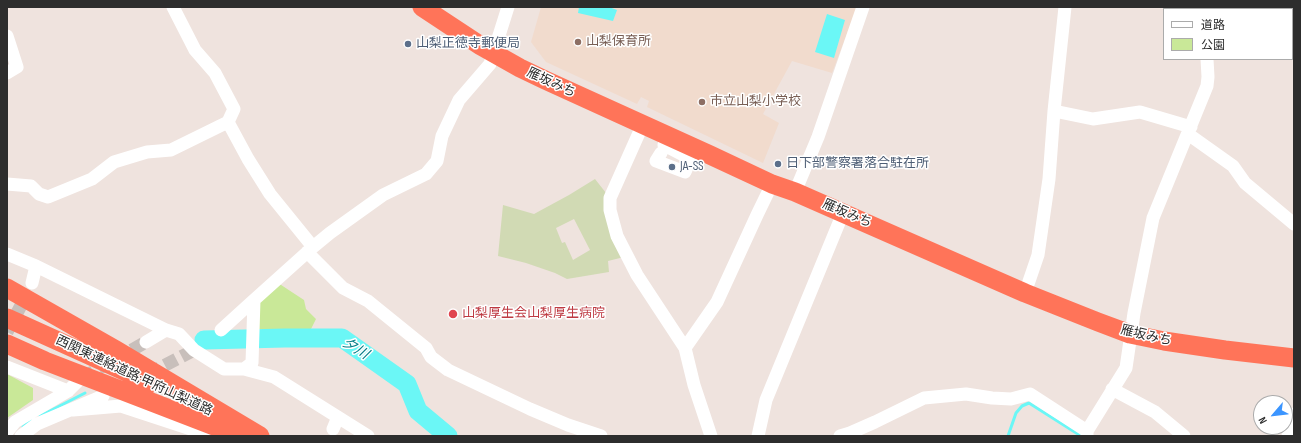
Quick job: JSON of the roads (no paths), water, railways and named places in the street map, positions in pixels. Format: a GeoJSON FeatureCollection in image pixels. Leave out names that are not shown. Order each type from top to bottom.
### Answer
{"type":"FeatureCollection","features":[{"type":"Feature","properties":{"kind":"highway","name":"雁坂みち"},"geometry":{"type":"LineString","coordinates":[[422,7],[481,46],[526,71],[604,108],[643,124],[664,145],[692,157],[795,192],[1025,293],[1130,334],[1164,341],[1225,350],[1294,358]]}},
{"type":"Feature","properties":{"kind":"highway"},"geometry":{"type":"LineString","coordinates":[[7,288],[116,350],[260,436]]}},
{"type":"Feature","properties":{"kind":"highway","name":"西関東連絡道路;甲府山梨道路"},"geometry":{"type":"LineString","coordinates":[[7,318],[168,391],[260,436]]}},
{"type":"Feature","properties":{"kind":"highway"},"geometry":{"type":"LineString","coordinates":[[7,344],[240,436]]}},
{"type":"Feature","properties":{"kind":"street"},"geometry":{"type":"LineString","coordinates":[[7,184],[31,186],[39,194],[48,197],[92,179],[114,162],[147,152],[170,150],[228,122],[234,109],[215,73],[195,50],[173,7]]}},
{"type":"Feature","properties":{"kind":"street"},"geometry":{"type":"LineString","coordinates":[[221,330],[310,249],[384,195],[426,174],[437,161],[442,136],[459,100],[490,64],[508,7]]}},
{"type":"Feature","properties":{"kind":"street"},"geometry":{"type":"LineString","coordinates":[[795,192],[818,137],[863,7]]}},
{"type":"Feature","properties":{"kind":"street"},"geometry":{"type":"LineString","coordinates":[[1025,293],[1038,256],[1048,179],[1065,7]]}},
{"type":"Feature","properties":{"kind":"street"},"geometry":{"type":"LineString","coordinates":[[7,36],[17,67],[7,73]]}},
{"type":"Feature","properties":{"kind":"street"},"geometry":{"type":"LineString","coordinates":[[840,436],[870,430],[924,398],[966,394],[1011,400],[1030,394],[1087,433],[1112,389],[1126,368],[1130,334],[1153,218],[1207,86],[1207,60]]}},
{"type":"Feature","properties":{"kind":"street"},"geometry":{"type":"LineString","coordinates":[[1054,111],[1093,119],[1140,112],[1190,130],[1233,166],[1245,183],[1294,224]]}},
{"type":"Feature","properties":{"kind":"street"},"geometry":{"type":"LineString","coordinates":[[228,122],[248,159],[270,194],[310,249],[343,288],[368,301],[426,348],[431,357],[448,370],[530,410],[601,436]]}},
{"type":"Feature","properties":{"kind":"street"},"geometry":{"type":"LineString","coordinates":[[643,124],[610,198],[610,210],[618,236],[637,275],[684,348],[694,385],[711,436]]}},
{"type":"Feature","properties":{"kind":"street"},"geometry":{"type":"LineString","coordinates":[[664,145],[656,161],[685,172],[692,157]]}},
{"type":"Feature","properties":{"kind":"street"},"geometry":{"type":"LineString","coordinates":[[684,348],[717,302],[756,215],[772,184]]}},
{"type":"Feature","properties":{"kind":"street"},"geometry":{"type":"LineString","coordinates":[[758,436],[766,400],[843,213]]}},
{"type":"Feature","properties":{"kind":"street"},"geometry":{"type":"LineString","coordinates":[[7,254],[36,266],[166,330],[179,334],[194,350],[224,369],[244,369],[274,377],[335,423],[368,436]]}},
{"type":"Feature","properties":{"kind":"street"},"geometry":{"type":"LineString","coordinates":[[32,283],[36,266]]}},
{"type":"Feature","properties":{"kind":"street"},"geometry":{"type":"LineString","coordinates":[[244,369],[252,363],[254,300]]}},
{"type":"Feature","properties":{"kind":"street"},"geometry":{"type":"LineString","coordinates":[[146,342],[166,330]]}},
{"type":"Feature","properties":{"kind":"street"},"geometry":{"type":"LineString","coordinates":[[7,367],[68,391]]}},
{"type":"Feature","properties":{"kind":"street"},"geometry":{"type":"LineString","coordinates":[[7,432],[15,422],[68,391],[79,380]]}},
{"type":"Feature","properties":{"kind":"street"},"geometry":{"type":"LineString","coordinates":[[1112,389],[1154,412],[1184,436]]}},
{"type":"Feature","properties":{"kind":"street"},"geometry":{"type":"LineString","coordinates":[[21,436],[37,424],[103,396]]}},
{"type":"Feature","properties":{"kind":"street"},"geometry":{"type":"LineString","coordinates":[[73,410],[121,406],[192,429],[206,436]]}},
{"type":"Feature","properties":{"kind":"street"},"geometry":{"type":"LineString","coordinates":[[1288,436],[1294,414]]}},
{"type":"Feature","properties":{"kind":"water"},"geometry":{"type":"Polygon","coordinates":[[[579,7],[609,7],[617,10],[613,21],[578,13],[579,7]]]}},
{"type":"Feature","properties":{"kind":"water"},"geometry":{"type":"Polygon","coordinates":[[[827,14],[845,20],[834,58],[815,52],[827,14]]]}},
{"type":"Feature","properties":{"kind":"waterway","name":"夕川"},"geometry":{"type":"LineString","coordinates":[[204,340],[342,338],[407,384],[418,411],[448,436]]}},
{"type":"Feature","properties":{"kind":"waterway","name":"夕川"},"geometry":{"type":"LineString","coordinates":[[40,416],[85,393]]}},
{"type":"Feature","properties":{"kind":"waterway"},"geometry":{"type":"LineString","coordinates":[[1008,436],[1016,413],[1022,406],[1029,403],[1081,436]]}},
{"type":"Feature","properties":{"kind":"waterway","name":"夕川"},"geometry":{"type":"LineString","coordinates":[[23,427],[33,419]]}},
{"type":"Feature","properties":{"kind":"tunnel"},"geometry":{"type":"LineString","coordinates":[[7,332],[28,292]]}},
{"type":"Feature","properties":{"kind":"tunnel"},"geometry":{"type":"LineString","coordinates":[[82,378],[146,342]]}},
{"type":"Feature","properties":{"kind":"tunnel"},"geometry":{"type":"LineString","coordinates":[[148,374],[194,350]]}},
{"type":"Feature","properties":{"kind":"place","name":"山梨保育所"},"geometry":{"type":"Point","coordinates":[578,42]}},
{"type":"Feature","properties":{"kind":"place","name":"山梨正徳寺郵便局"},"geometry":{"type":"Point","coordinates":[408,44]}},
{"type":"Feature","properties":{"kind":"place","name":"市立山梨小学校"},"geometry":{"type":"Point","coordinates":[702,102]}},
{"type":"Feature","properties":{"kind":"place","name":"日下部警察署落合駐在所"},"geometry":{"type":"Point","coordinates":[778,164]}},
{"type":"Feature","properties":{"kind":"place","name":"JA-SS"},"geometry":{"type":"Point","coordinates":[672,167]}},
{"type":"Feature","properties":{"kind":"place","name":"山梨厚生会山梨厚生病院"},"geometry":{"type":"Point","coordinates":[453,314]}}]}
